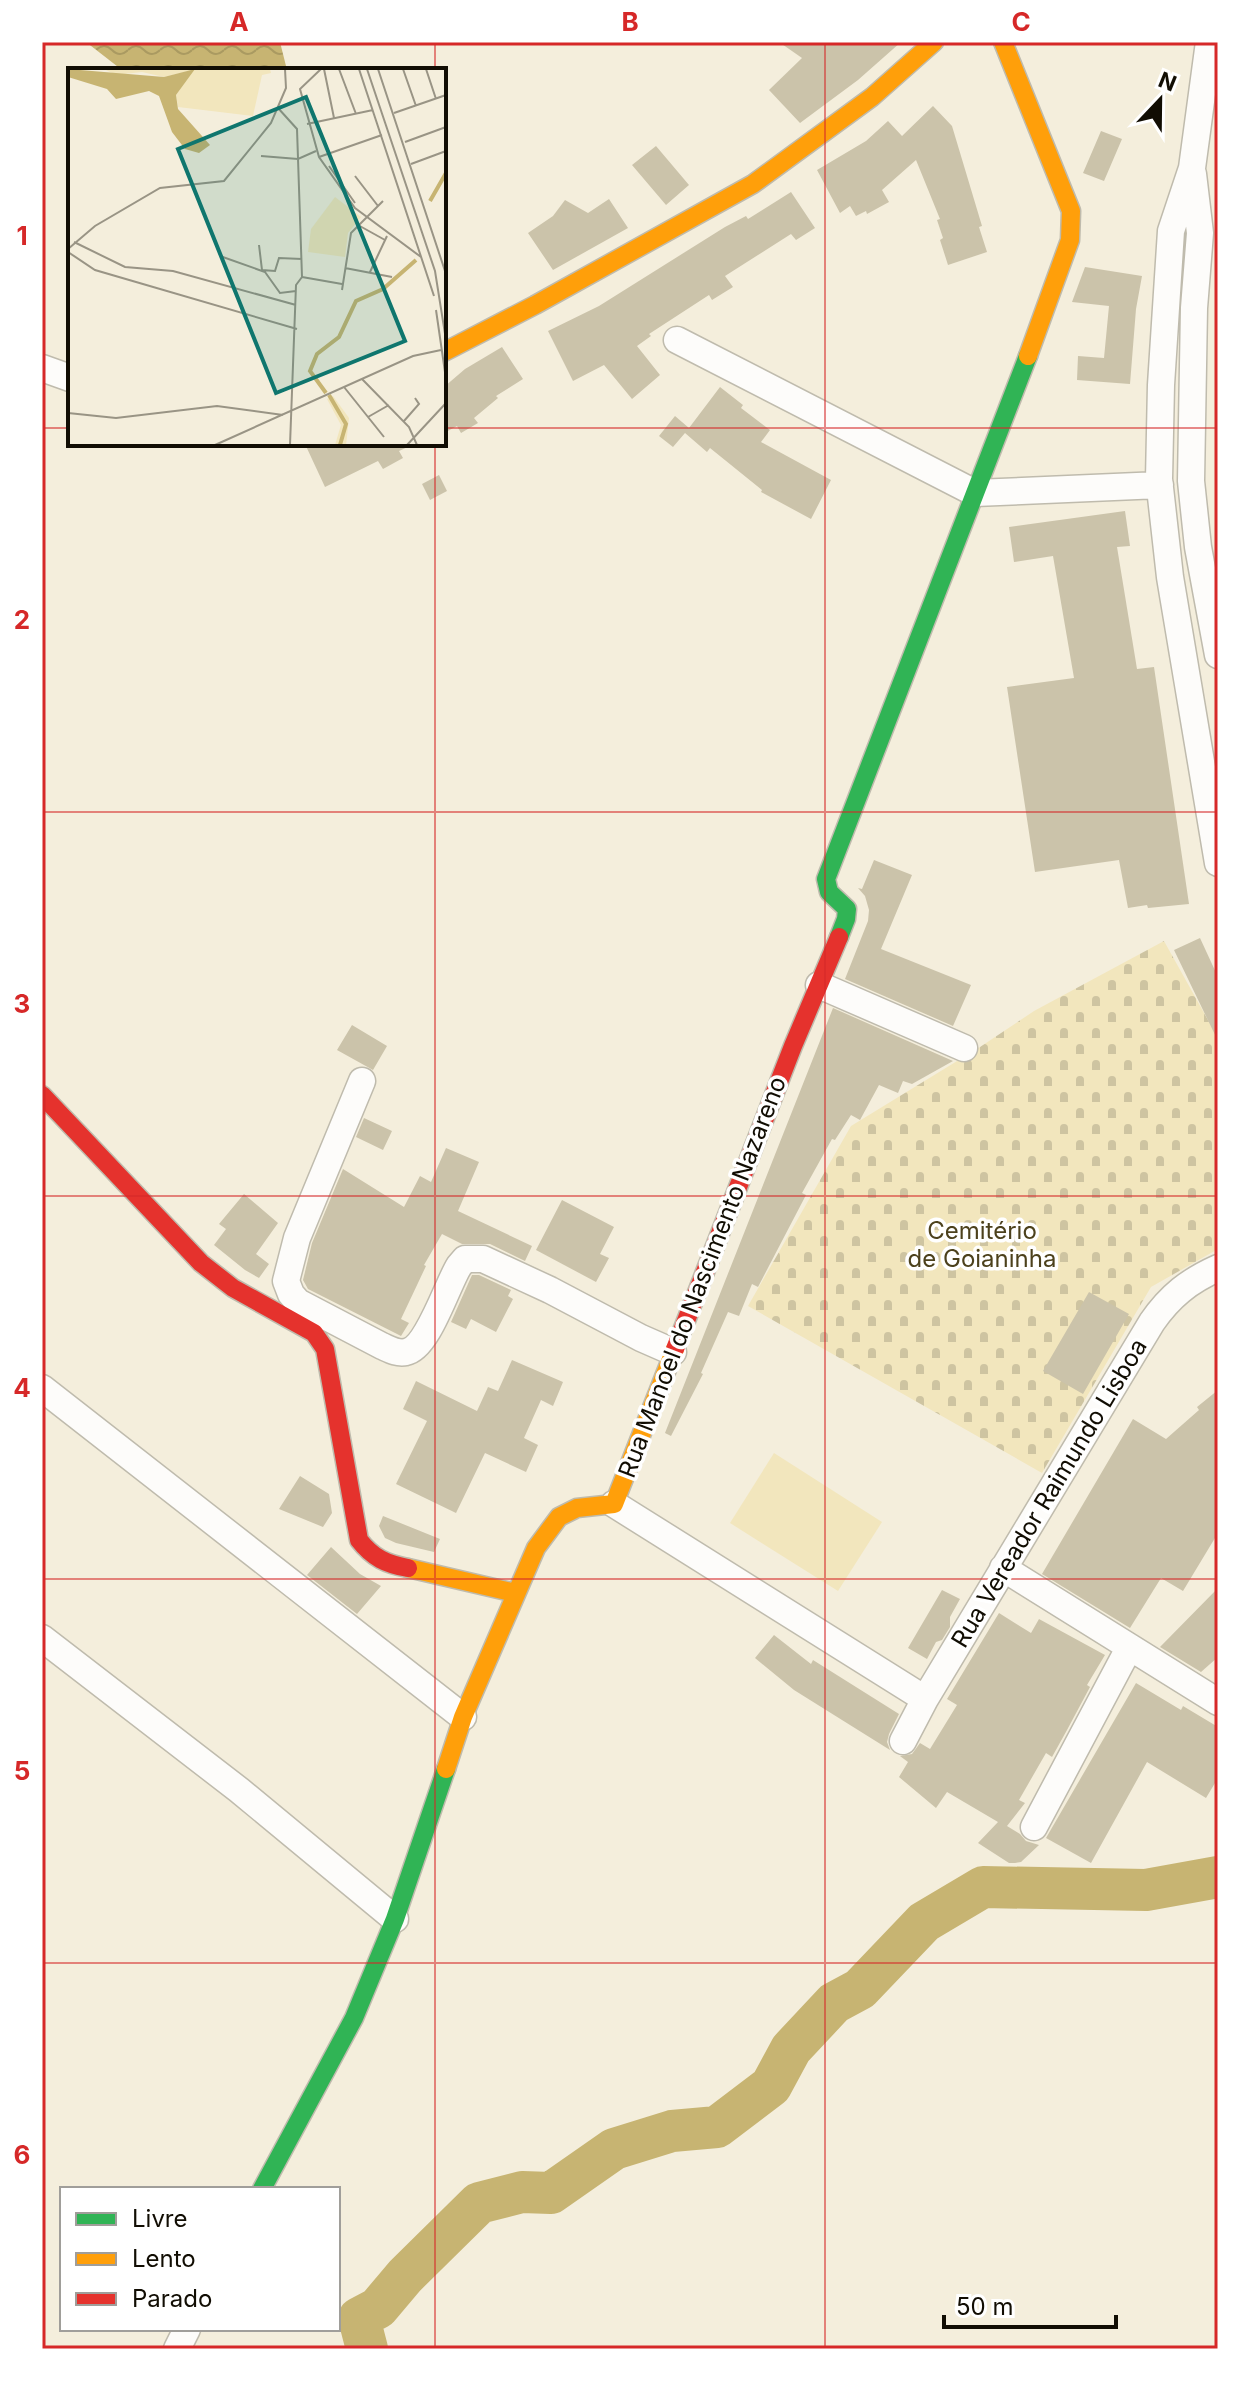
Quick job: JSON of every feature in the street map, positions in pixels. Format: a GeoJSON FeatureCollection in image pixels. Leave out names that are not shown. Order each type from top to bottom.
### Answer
{"type":"FeatureCollection","features":[{"type":"Feature","properties":{"kind":"street"},"geometry":{"type":"LineString","coordinates":[[446,351],[753,184],[872,97],[934,42]]}},
{"type":"Feature","properties":{"kind":"street"},"geometry":{"type":"LineString","coordinates":[[975,493],[1059,275],[1070,240],[1071,225],[1068,203],[1003,42]]}},
{"type":"Feature","properties":{"kind":"street"},"geometry":{"type":"LineString","coordinates":[[1209,42],[1192,168],[1171,231],[1161,385],[1160,485],[1168,564],[1218,863]]}},
{"type":"Feature","properties":{"kind":"street"},"geometry":{"type":"LineString","coordinates":[[1192,168],[1209,235],[1194,308],[1191,481],[1208,547],[1218,655]]}},
{"type":"Feature","properties":{"kind":"street"},"geometry":{"type":"LineString","coordinates":[[1171,231],[1209,235]]}},
{"type":"Feature","properties":{"kind":"street"},"geometry":{"type":"LineString","coordinates":[[677,340],[975,493],[1160,485]]}},
{"type":"Feature","properties":{"kind":"street","name":"Rua Manoel do Nascimento Nazareno"},"geometry":{"type":"LineString","coordinates":[[925,1699],[614,1504],[848,914],[847,909],[827,891],[826,879],[975,493]]}},
{"type":"Feature","properties":{"kind":"street"},"geometry":{"type":"LineString","coordinates":[[1168,564],[1208,547]]}},
{"type":"Feature","properties":{"kind":"street"},"geometry":{"type":"LineString","coordinates":[[1168,564],[1211,575]]}},
{"type":"Feature","properties":{"kind":"street"},"geometry":{"type":"LineString","coordinates":[[819,985],[964,1048]]}},
{"type":"Feature","properties":{"kind":"street"},"geometry":{"type":"LineString","coordinates":[[362,1081],[294,1248],[286,1281],[298,1302],[382,1346],[406,1353],[420,1343],[427,1332],[459,1266],[465,1259],[483,1259],[673,1352]]}},
{"type":"Feature","properties":{"kind":"street"},"geometry":{"type":"LineString","coordinates":[[42,1095],[201,1263],[233,1288],[314,1333],[325,1349],[359,1540],[371,1555],[388,1564],[515,1593]]}},
{"type":"Feature","properties":{"kind":"street","name":"Rua Vereador Raimundo Lisboa"},"geometry":{"type":"LineString","coordinates":[[903,1741],[1003,1568],[1165,1304],[1188,1283],[1218,1268]]}},
{"type":"Feature","properties":{"kind":"street"},"geometry":{"type":"LineString","coordinates":[[42,1388],[463,1717]]}},
{"type":"Feature","properties":{"kind":"street"},"geometry":{"type":"LineString","coordinates":[[263,2187],[354,2018],[395,1919],[463,1717],[536,1548],[559,1517],[577,1508],[614,1504]]}},
{"type":"Feature","properties":{"kind":"street"},"geometry":{"type":"LineString","coordinates":[[1003,1568],[1129,1648],[1212,1687]]}},
{"type":"Feature","properties":{"kind":"street"},"geometry":{"type":"LineString","coordinates":[[42,1638],[239,1790],[395,1919]]}},
{"type":"Feature","properties":{"kind":"street"},"geometry":{"type":"LineString","coordinates":[[1034,1827],[1129,1648]]}},
{"type":"Feature","properties":{"kind":"street"},"geometry":{"type":"LineString","coordinates":[[177,2349],[186,2331]]}},
{"type":"Feature","properties":{"kind":"green space","name":"Cemitério de Goianinha"},"geometry":{"type":"Polygon","coordinates":[[[1164,941],[1218,1038],[1218,1249],[1151,1287],[1042,1473],[748,1306],[851,1126],[1034,1011],[1164,941]]]}},
{"type":"Feature","properties":{"kind":"green space"},"geometry":{"type":"Polygon","coordinates":[[[774,1453],[882,1522],[838,1591],[730,1523],[774,1453]]]}},
{"type":"Feature","properties":{"kind":"water"},"geometry":{"type":"Polygon","coordinates":[[[86,42],[280,42],[286,68],[119,68],[86,42]]]}},
{"type":"Feature","properties":{"kind":"building"},"geometry":{"type":"Polygon","coordinates":[[[779,42],[901,42],[858,80],[800,123],[769,90],[802,58],[779,42]]]}},
{"type":"Feature","properties":{"kind":"building"},"geometry":{"type":"Polygon","coordinates":[[[933,106],[952,126],[987,252],[948,265],[940,240],[943,238],[937,220],[940,219],[916,160],[882,190],[889,202],[867,214],[866,211],[856,216],[850,206],[840,213],[817,170],[866,141],[888,121],[902,136],[933,106]]]}},
{"type":"Feature","properties":{"kind":"building"},"geometry":{"type":"Polygon","coordinates":[[[1101,131],[1122,139],[1104,181],[1083,173],[1101,131]]]}},
{"type":"Feature","properties":{"kind":"building"},"geometry":{"type":"Polygon","coordinates":[[[656,146],[689,185],[666,205],[632,165],[656,146]]]}},
{"type":"Feature","properties":{"kind":"building"},"geometry":{"type":"Polygon","coordinates":[[[791,192],[815,228],[796,240],[791,234],[725,276],[733,287],[712,300],[709,295],[649,334],[651,336],[637,346],[660,375],[632,399],[604,365],[573,381],[548,331],[599,306],[725,227],[746,216],[748,219],[791,192]]]}},
{"type":"Feature","properties":{"kind":"building"},"geometry":{"type":"Polygon","coordinates":[[[609,199],[628,228],[553,270],[528,233],[553,216],[565,200],[588,213],[609,199]]]}},
{"type":"Feature","properties":{"kind":"building"},"geometry":{"type":"Polygon","coordinates":[[[1085,267],[1142,276],[1130,384],[1077,380],[1078,356],[1104,358],[1109,306],[1072,302],[1085,267]]]}},
{"type":"Feature","properties":{"kind":"building"},"geometry":{"type":"Polygon","coordinates":[[[502,347],[523,379],[496,396],[498,398],[474,418],[478,423],[461,433],[457,426],[446,432],[446,385],[465,369],[502,347]]]}},
{"type":"Feature","properties":{"kind":"building"},"geometry":{"type":"Polygon","coordinates":[[[720,387],[770,430],[761,442],[831,480],[811,519],[761,492],[710,448],[707,452],[685,433],[673,447],[659,436],[675,416],[689,428],[720,387]]]}},
{"type":"Feature","properties":{"kind":"building"},"geometry":{"type":"Polygon","coordinates":[[[306,446],[410,446],[399,451],[403,458],[383,469],[378,461],[325,487],[306,446]]]}},
{"type":"Feature","properties":{"kind":"building"},"geometry":{"type":"Polygon","coordinates":[[[439,475],[447,491],[430,500],[422,484],[439,475]]]}},
{"type":"Feature","properties":{"kind":"building"},"geometry":{"type":"Polygon","coordinates":[[[1125,511],[1130,546],[1117,547],[1137,669],[1154,667],[1189,904],[1128,908],[1119,860],[1035,872],[1007,687],[1074,678],[1053,556],[1014,562],[1009,527],[1125,511]]]}},
{"type":"Feature","properties":{"kind":"building"},"geometry":{"type":"Polygon","coordinates":[[[874,860],[912,875],[881,949],[971,985],[953,1026],[845,979],[868,921],[865,896],[858,888],[862,889],[874,860]]]}},
{"type":"Feature","properties":{"kind":"building"},"geometry":{"type":"Polygon","coordinates":[[[1200,938],[1218,977],[1218,1041],[1174,950],[1200,938]]]}},
{"type":"Feature","properties":{"kind":"building"},"geometry":{"type":"Polygon","coordinates":[[[833,1008],[953,1061],[912,1084],[903,1081],[898,1093],[879,1085],[860,1120],[851,1115],[835,1140],[832,1139],[802,1193],[806,1195],[758,1287],[752,1284],[739,1316],[728,1312],[703,1374],[671,1436],[665,1433],[833,1008]]]}},
{"type":"Feature","properties":{"kind":"building"},"geometry":{"type":"Polygon","coordinates":[[[352,1025],[387,1046],[373,1070],[337,1050],[352,1025]]]}},
{"type":"Feature","properties":{"kind":"building"},"geometry":{"type":"Polygon","coordinates":[[[364,1118],[392,1131],[383,1150],[356,1137],[364,1118]]]}},
{"type":"Feature","properties":{"kind":"building"},"geometry":{"type":"Polygon","coordinates":[[[446,1148],[479,1162],[458,1211],[532,1246],[525,1261],[490,1244],[462,1244],[442,1234],[424,1265],[401,1319],[409,1323],[401,1336],[308,1289],[303,1280],[312,1243],[343,1169],[404,1207],[420,1176],[431,1182],[446,1148]]]}},
{"type":"Feature","properties":{"kind":"building"},"geometry":{"type":"Polygon","coordinates":[[[244,1194],[278,1223],[256,1254],[269,1264],[259,1278],[214,1245],[226,1229],[219,1224],[244,1194]]]}},
{"type":"Feature","properties":{"kind":"building"},"geometry":{"type":"Polygon","coordinates":[[[562,1200],[614,1227],[600,1254],[609,1258],[596,1282],[536,1250],[562,1200]]]}},
{"type":"Feature","properties":{"kind":"building"},"geometry":{"type":"Polygon","coordinates":[[[472,1275],[479,1275],[511,1290],[508,1296],[513,1299],[496,1332],[471,1319],[466,1329],[451,1322],[472,1275]]]}},
{"type":"Feature","properties":{"kind":"building"},"geometry":{"type":"Polygon","coordinates":[[[1089,1292],[1129,1314],[1083,1394],[1043,1371],[1089,1292]]]}},
{"type":"Feature","properties":{"kind":"building"},"geometry":{"type":"Polygon","coordinates":[[[512,1360],[563,1382],[553,1406],[541,1400],[524,1438],[538,1445],[526,1472],[485,1453],[456,1513],[396,1484],[427,1421],[403,1409],[416,1381],[477,1411],[488,1387],[498,1391],[512,1360]]]}},
{"type":"Feature","properties":{"kind":"building"},"geometry":{"type":"Polygon","coordinates":[[[1218,1390],[1218,1533],[1183,1591],[1161,1578],[1130,1628],[1042,1574],[1133,1419],[1166,1439],[1218,1390]]]}},
{"type":"Feature","properties":{"kind":"building"},"geometry":{"type":"Polygon","coordinates":[[[300,1476],[329,1494],[332,1513],[323,1527],[279,1509],[300,1476]]]}},
{"type":"Feature","properties":{"kind":"building"},"geometry":{"type":"Polygon","coordinates":[[[383,1516],[440,1539],[434,1552],[385,1538],[379,1526],[383,1516]]]}},
{"type":"Feature","properties":{"kind":"building"},"geometry":{"type":"Polygon","coordinates":[[[331,1547],[360,1574],[381,1586],[357,1614],[307,1575],[331,1547]]]}},
{"type":"Feature","properties":{"kind":"building"},"geometry":{"type":"Polygon","coordinates":[[[1218,1588],[1218,1657],[1201,1672],[1160,1647],[1218,1588]]]}},
{"type":"Feature","properties":{"kind":"building"},"geometry":{"type":"Polygon","coordinates":[[[942,1590],[960,1599],[950,1617],[950,1627],[942,1640],[936,1642],[927,1659],[908,1648],[942,1590]]]}},
{"type":"Feature","properties":{"kind":"building"},"geometry":{"type":"Polygon","coordinates":[[[999,1613],[1031,1633],[1039,1619],[1105,1655],[1052,1757],[1046,1753],[1019,1800],[1025,1803],[1007,1826],[1026,1841],[1039,1845],[1021,1862],[1015,1863],[1009,1863],[978,1843],[998,1822],[947,1792],[936,1808],[899,1777],[908,1762],[900,1756],[912,1754],[920,1743],[930,1749],[957,1705],[947,1699],[999,1613]]]}},
{"type":"Feature","properties":{"kind":"building"},"geometry":{"type":"Polygon","coordinates":[[[774,1635],[811,1664],[813,1660],[899,1714],[887,1742],[890,1750],[794,1690],[755,1658],[774,1635]]]}},
{"type":"Feature","properties":{"kind":"building"},"geometry":{"type":"Polygon","coordinates":[[[1136,1683],[1181,1710],[1183,1706],[1218,1727],[1218,1778],[1206,1798],[1147,1762],[1091,1863],[1046,1838],[1136,1683]]]}},
{"type":"Feature","properties":{"kind":"waterway"},"geometry":{"type":"LineString","coordinates":[[367,2349],[359,2318],[378,2308],[405,2276],[479,2203],[522,2192],[551,2193],[614,2149],[672,2131],[717,2127],[771,2086],[791,2049],[834,2003],[860,1989],[924,1922],[983,1887],[1146,1890],[1218,1877]]}},
{"type":"Feature","properties":{"kind":"traffic: fast"},"geometry":{"type":"LineString","coordinates":[[839,937],[847,909],[829,892],[826,879],[1028,356]]}},
{"type":"Feature","properties":{"kind":"traffic: fast"},"geometry":{"type":"LineString","coordinates":[[263,2187],[354,2018],[395,1919],[446,1769]]}},
{"type":"Feature","properties":{"kind":"traffic: slow"},"geometry":{"type":"LineString","coordinates":[[446,351],[753,184],[872,97],[934,42]]}},
{"type":"Feature","properties":{"kind":"traffic: slow"},"geometry":{"type":"LineString","coordinates":[[1003,42],[1071,211],[1070,240],[1028,356]]}},
{"type":"Feature","properties":{"kind":"traffic: slow"},"geometry":{"type":"LineString","coordinates":[[446,1769],[463,1717],[536,1548],[559,1517],[577,1508],[614,1504],[675,1349]]}},
{"type":"Feature","properties":{"kind":"traffic: slow"},"geometry":{"type":"LineString","coordinates":[[408,1568],[515,1593]]}},
{"type":"Feature","properties":{"kind":"traffic: jam"},"geometry":{"type":"LineString","coordinates":[[675,1349],[793,1046],[839,937]]}},
{"type":"Feature","properties":{"kind":"traffic: jam"},"geometry":{"type":"LineString","coordinates":[[42,1095],[201,1263],[233,1288],[314,1333],[325,1349],[359,1540],[380,1559],[408,1568]]}}]}
